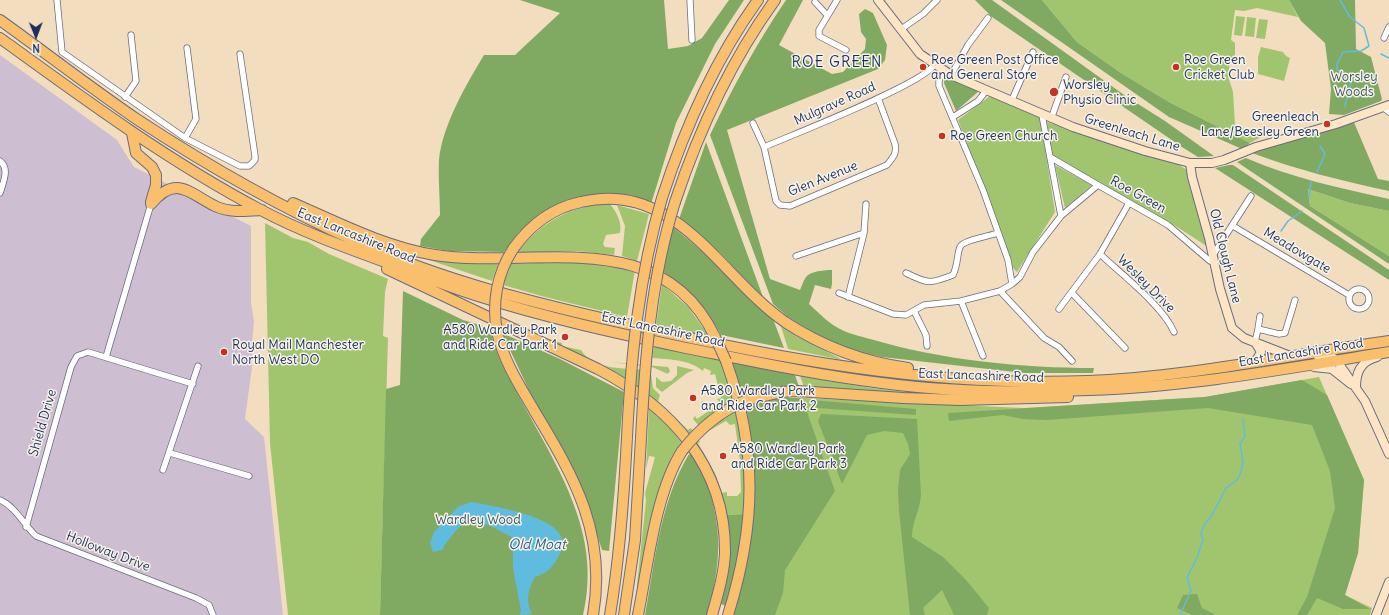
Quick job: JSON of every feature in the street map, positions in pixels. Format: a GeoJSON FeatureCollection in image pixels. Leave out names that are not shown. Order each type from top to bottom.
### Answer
{"type":"FeatureCollection","features":[{"type":"Feature","properties":{"kind":"highway"},"geometry":{"type":"LineString","coordinates":[[610,615],[622,524],[632,358],[639,302],[651,240],[662,198],[675,158],[712,74],[735,33],[758,0]]}},
{"type":"Feature","properties":{"kind":"highway"},"geometry":{"type":"LineString","coordinates":[[624,615],[635,540],[644,381],[651,309],[662,250],[675,202],[694,147],[709,112],[743,47],[775,0]]}},
{"type":"Feature","properties":{"kind":"highway","name":"East Lancashire Road"},"geometry":{"type":"LineString","coordinates":[[0,20],[145,124],[222,172],[294,211],[381,252],[471,284],[535,303],[749,351],[818,364],[918,376],[1019,382],[1087,381],[1140,378],[1256,362],[1389,341]]}},
{"type":"Feature","properties":{"kind":"highway","name":"East Lancashire Road"},"geometry":{"type":"LineString","coordinates":[[0,38],[132,133],[188,168],[262,210],[316,236],[490,300],[600,330],[781,367],[883,383],[949,389],[1008,391],[1123,389],[1174,385],[1389,353]]}},
{"type":"Feature","properties":{"kind":"highway"},"geometry":{"type":"LineString","coordinates":[[132,133],[136,153],[152,167],[156,175],[156,184],[151,204]]}},
{"type":"Feature","properties":{"kind":"highway"},"geometry":{"type":"LineString","coordinates":[[222,172],[382,241],[436,255],[476,259],[578,257],[607,259],[632,265],[658,276],[682,292],[700,311],[715,337],[726,361],[742,416],[749,462],[749,524],[740,571],[728,615]]}},
{"type":"Feature","properties":{"kind":"highway"},"geometry":{"type":"LineString","coordinates":[[151,204],[163,191],[179,187],[186,189],[224,209],[248,211],[262,210]]}},
{"type":"Feature","properties":{"kind":"highway"},"geometry":{"type":"LineString","coordinates":[[593,615],[597,581],[596,552],[586,511],[564,461],[508,364],[497,332],[495,309],[497,287],[503,269],[513,249],[525,234],[539,221],[556,210],[572,204],[604,199],[626,200],[641,204],[662,213],[681,225],[784,320],[805,334],[843,353],[893,366],[1019,382]]}},
{"type":"Feature","properties":{"kind":"highway"},"geometry":{"type":"LineString","coordinates":[[316,236],[625,383],[661,410],[693,446],[710,477],[719,502],[724,528],[724,566],[712,615]]}},
{"type":"Feature","properties":{"kind":"highway"},"geometry":{"type":"LineString","coordinates":[[449,298],[490,300]]}},
{"type":"Feature","properties":{"kind":"highway"},"geometry":{"type":"LineString","coordinates":[[638,615],[660,506],[668,478],[682,451],[712,419],[747,400],[782,392],[804,391],[903,398],[996,399],[1069,397],[1105,393],[1123,389]]}},
{"type":"Feature","properties":{"kind":"street"},"geometry":{"type":"LineString","coordinates":[[56,0],[62,52],[185,138],[240,166],[249,166],[255,160],[255,156],[240,54]]}},
{"type":"Feature","properties":{"kind":"street"},"geometry":{"type":"LineString","coordinates":[[690,0],[692,40]]}},
{"type":"Feature","properties":{"kind":"street"},"geometry":{"type":"LineString","coordinates":[[837,0],[819,30],[819,36],[846,50]]}},
{"type":"Feature","properties":{"kind":"street","name":"Greenleach Lane"},"geometry":{"type":"LineString","coordinates":[[878,0],[920,54],[934,65],[951,75],[1051,119],[1099,136],[1190,163],[1212,163],[1234,157],[1256,147],[1387,108]]}},
{"type":"Feature","properties":{"kind":"street"},"geometry":{"type":"LineString","coordinates":[[900,30],[923,14],[937,0]]}},
{"type":"Feature","properties":{"kind":"street"},"geometry":{"type":"LineString","coordinates":[[815,2],[827,15]]}},
{"type":"Feature","properties":{"kind":"street"},"geometry":{"type":"LineString","coordinates":[[951,75],[965,50],[988,18]]}},
{"type":"Feature","properties":{"kind":"street"},"geometry":{"type":"LineString","coordinates":[[1384,38],[1389,27]]}},
{"type":"Feature","properties":{"kind":"street"},"geometry":{"type":"LineString","coordinates":[[126,97],[136,81],[131,35]]}},
{"type":"Feature","properties":{"kind":"street"},"geometry":{"type":"LineString","coordinates":[[185,138],[196,119],[187,48]]}},
{"type":"Feature","properties":{"kind":"street"},"geometry":{"type":"LineString","coordinates":[[1011,102],[1033,52]]}},
{"type":"Feature","properties":{"kind":"street","name":"Mulgrave Road"},"geometry":{"type":"LineString","coordinates":[[764,147],[878,98],[925,75],[934,65]]}},
{"type":"Feature","properties":{"kind":"street"},"geometry":{"type":"LineString","coordinates":[[943,70],[939,81],[939,86],[983,190],[1008,260],[1012,284]]}},
{"type":"Feature","properties":{"kind":"street"},"geometry":{"type":"LineString","coordinates":[[1051,119],[1066,77]]}},
{"type":"Feature","properties":{"kind":"street"},"geometry":{"type":"LineString","coordinates":[[953,117],[978,101],[986,91]]}},
{"type":"Feature","properties":{"kind":"street","name":"Glen Avenue"},"geometry":{"type":"LineString","coordinates":[[753,123],[764,147],[776,201],[780,205],[790,206],[887,165],[896,152],[878,98]]}},
{"type":"Feature","properties":{"kind":"street"},"geometry":{"type":"LineString","coordinates":[[145,124],[152,115]]}},
{"type":"Feature","properties":{"kind":"street"},"geometry":{"type":"LineString","coordinates":[[1042,115],[1061,216]]}},
{"type":"Feature","properties":{"kind":"street"},"geometry":{"type":"LineString","coordinates":[[1050,157],[1098,185]]}},
{"type":"Feature","properties":{"kind":"street"},"geometry":{"type":"LineString","coordinates":[[0,161],[4,165],[6,171],[0,193]]}},
{"type":"Feature","properties":{"kind":"street","name":"Old Clough Lane"},"geometry":{"type":"LineString","coordinates":[[1190,163],[1232,328],[1244,338],[1287,356],[1331,356],[1338,361]]}},
{"type":"Feature","properties":{"kind":"street","name":"Roe Green"},"geometry":{"type":"LineString","coordinates":[[839,293],[893,314],[906,315],[924,305],[961,301],[1000,290],[1012,284],[1020,277],[1033,252],[1061,216],[1098,185],[1168,225],[1210,262],[1214,258]]}},
{"type":"Feature","properties":{"kind":"street"},"geometry":{"type":"LineString","coordinates":[[1214,258],[1251,196]]}},
{"type":"Feature","properties":{"kind":"street"},"geometry":{"type":"LineString","coordinates":[[1059,309],[1100,254],[1129,203]]}},
{"type":"Feature","properties":{"kind":"street"},"geometry":{"type":"LineString","coordinates":[[106,357],[151,204]]}},
{"type":"Feature","properties":{"kind":"street"},"geometry":{"type":"LineString","coordinates":[[848,297],[864,233],[866,204]]}},
{"type":"Feature","properties":{"kind":"street","name":"Meadowgate"},"geometry":{"type":"LineString","coordinates":[[1233,226],[1349,295]]}},
{"type":"Feature","properties":{"kind":"street"},"geometry":{"type":"LineString","coordinates":[[796,256],[864,233]]}},
{"type":"Feature","properties":{"kind":"street"},"geometry":{"type":"LineString","coordinates":[[906,274],[924,282],[934,281],[953,275],[957,267],[960,248],[965,242],[998,233]]}},
{"type":"Feature","properties":{"kind":"street","name":"Wesley Drive"},"geometry":{"type":"LineString","coordinates":[[1100,254],[1157,308],[1171,325],[1174,332]]}},
{"type":"Feature","properties":{"kind":"street"},"geometry":{"type":"LineString","coordinates":[[1000,290],[1044,338],[1059,347],[1072,361]]}},
{"type":"Feature","properties":{"kind":"street"},"geometry":{"type":"LineString","coordinates":[[1072,293],[1125,348]]}},
{"type":"Feature","properties":{"kind":"street"},"geometry":{"type":"LineString","coordinates":[[1258,329],[1279,334],[1285,333],[1295,300]]}},
{"type":"Feature","properties":{"kind":"street"},"geometry":{"type":"LineString","coordinates":[[961,301],[983,356]]}},
{"type":"Feature","properties":{"kind":"street"},"geometry":{"type":"LineString","coordinates":[[914,311],[926,335],[926,346]]}},
{"type":"Feature","properties":{"kind":"street"},"geometry":{"type":"LineString","coordinates":[[1256,362],[1261,352],[1255,342],[1260,316]]}},
{"type":"Feature","properties":{"kind":"street","name":"Shield Drive"},"geometry":{"type":"LineString","coordinates":[[26,528],[71,367],[77,356],[88,352],[193,384]]}},
{"type":"Feature","properties":{"kind":"street"},"geometry":{"type":"LineString","coordinates":[[1356,388],[1357,372],[1364,362],[1389,353]]}},
{"type":"Feature","properties":{"kind":"street"},"geometry":{"type":"LineString","coordinates":[[1338,361],[1365,401],[1389,454]]}},
{"type":"Feature","properties":{"kind":"street"},"geometry":{"type":"LineString","coordinates":[[163,470],[170,453],[198,366]]}},
{"type":"Feature","properties":{"kind":"street"},"geometry":{"type":"LineString","coordinates":[[1294,368],[1320,367],[1332,370],[1356,388]]}},
{"type":"Feature","properties":{"kind":"street"},"geometry":{"type":"LineString","coordinates":[[170,453],[249,476]]}},
{"type":"Feature","properties":{"kind":"street","name":"Holloway Drive"},"geometry":{"type":"LineString","coordinates":[[0,500],[7,503],[26,528],[36,536],[196,598],[209,605],[213,615]]}},
{"type":"Feature","properties":{"kind":"street"},"geometry":{"type":"LineString","coordinates":[[1376,615],[1389,582]]}},
{"type":"Feature","properties":{"kind":"shaded area"},"geometry":{"type":"Polygon","coordinates":[[[0,55],[117,140],[134,167],[251,226],[251,302],[254,322],[252,367],[245,419],[264,437],[283,615],[0,615],[0,55]]]}},
{"type":"Feature","properties":{"kind":"green space"},"geometry":{"type":"Polygon","coordinates":[[[520,0],[664,0],[668,49],[688,46],[702,38],[729,0],[744,0],[715,44],[676,123],[651,204],[610,195],[587,196],[540,215],[519,232],[504,252],[449,251],[420,246],[421,239],[440,215],[439,160],[441,147],[450,119],[470,78],[484,55],[515,55],[560,13],[520,0]]]}},
{"type":"Feature","properties":{"kind":"green space"},"geometry":{"type":"Polygon","coordinates":[[[786,0],[803,0],[779,45],[832,74],[843,72],[865,49],[866,39],[861,32],[859,14],[865,9],[873,13],[887,45],[885,60],[878,69],[727,130],[770,279],[800,290],[804,280],[811,273],[832,270],[831,289],[815,285],[809,304],[833,325],[854,335],[900,347],[954,358],[982,362],[1067,368],[1094,368],[1093,373],[1024,373],[882,357],[851,350],[820,337],[788,317],[773,304],[710,135],[745,66],[786,0]]]}},
{"type":"Feature","properties":{"kind":"green space"},"geometry":{"type":"Polygon","coordinates":[[[975,0],[992,0],[1127,97],[1165,121],[1214,156],[1198,157],[1182,147],[992,17],[975,0]]]}},
{"type":"Feature","properties":{"kind":"green space"},"geometry":{"type":"Polygon","coordinates":[[[1001,0],[1042,0],[1077,42],[1121,73],[1169,102],[1250,143],[1242,149],[1169,117],[1001,0]]]}},
{"type":"Feature","properties":{"kind":"green space","name":"Roe Green Cricket Club"},"geometry":{"type":"Polygon","coordinates":[[[1042,0],[1289,0],[1298,17],[1257,8],[1244,11],[1235,10],[1231,40],[1235,43],[1235,55],[1230,61],[1228,76],[1233,92],[1235,125],[1261,137],[1250,143],[1169,102],[1121,73],[1077,42],[1042,0]]]}},
{"type":"Feature","properties":{"kind":"green space","name":"Worsley Woods"},"geometry":{"type":"Polygon","coordinates":[[[1289,0],[1355,0],[1356,49],[1371,57],[1382,99],[1381,101],[1344,115],[1329,114],[1331,89],[1325,43],[1301,21],[1289,0]]]}},
{"type":"Feature","properties":{"kind":"green space"},"geometry":{"type":"Polygon","coordinates":[[[1236,16],[1245,17],[1242,36],[1234,35],[1236,16]]]}},
{"type":"Feature","properties":{"kind":"green space"},"geometry":{"type":"Polygon","coordinates":[[[1247,17],[1256,18],[1254,37],[1245,36],[1247,17]]]}},
{"type":"Feature","properties":{"kind":"green space"},"geometry":{"type":"Polygon","coordinates":[[[1259,19],[1268,20],[1265,39],[1256,38],[1259,19]]]}},
{"type":"Feature","properties":{"kind":"green space"},"geometry":{"type":"Polygon","coordinates":[[[1261,47],[1283,52],[1290,58],[1284,81],[1258,74],[1258,57],[1261,47]]]}},
{"type":"Feature","properties":{"kind":"green space"},"geometry":{"type":"Polygon","coordinates":[[[945,75],[979,91],[956,111],[944,83],[945,75]]]}},
{"type":"Feature","properties":{"kind":"green space"},"geometry":{"type":"Polygon","coordinates":[[[990,96],[1040,117],[1055,212],[1017,272],[1013,268],[958,120],[990,96]]]}},
{"type":"Feature","properties":{"kind":"green space"},"geometry":{"type":"Polygon","coordinates":[[[1353,120],[1378,179],[1389,181],[1389,191],[1320,175],[1252,153],[1353,120]]]}},
{"type":"Feature","properties":{"kind":"green space"},"geometry":{"type":"Polygon","coordinates":[[[1047,122],[1176,163],[1187,170],[1208,247],[1171,223],[1053,156],[1047,122]]]}},
{"type":"Feature","properties":{"kind":"green space"},"geometry":{"type":"Polygon","coordinates":[[[706,142],[763,297],[720,253],[679,219],[706,142]]]}},
{"type":"Feature","properties":{"kind":"green space"},"geometry":{"type":"Polygon","coordinates":[[[1246,158],[1298,177],[1389,199],[1389,211],[1350,203],[1308,189],[1310,206],[1389,256],[1389,264],[1237,162],[1246,158]]]}},
{"type":"Feature","properties":{"kind":"green space"},"geometry":{"type":"Polygon","coordinates":[[[1055,165],[1092,185],[1065,208],[1055,165]]]}},
{"type":"Feature","properties":{"kind":"green space"},"geometry":{"type":"Polygon","coordinates":[[[1233,165],[1389,270],[1389,280],[1215,168],[1233,165]]]}},
{"type":"Feature","properties":{"kind":"green space"},"geometry":{"type":"Polygon","coordinates":[[[1308,189],[1350,203],[1389,211],[1389,256],[1310,206],[1308,189]]]}},
{"type":"Feature","properties":{"kind":"green space"},"geometry":{"type":"Polygon","coordinates":[[[610,204],[618,217],[620,233],[606,235],[603,244],[605,247],[615,248],[614,255],[577,251],[517,253],[536,232],[558,217],[583,208],[610,204]]]}},
{"type":"Feature","properties":{"kind":"green space"},"geometry":{"type":"Polygon","coordinates":[[[617,205],[649,214],[637,261],[622,256],[625,226],[617,205]]]}},
{"type":"Feature","properties":{"kind":"green space"},"geometry":{"type":"Polygon","coordinates":[[[265,223],[293,238],[308,242],[329,254],[388,279],[385,292],[383,336],[388,338],[380,615],[288,615],[270,443],[265,223]]]}},
{"type":"Feature","properties":{"kind":"green space"},"geometry":{"type":"Polygon","coordinates":[[[673,227],[716,263],[773,319],[784,348],[721,335],[709,316],[695,299],[661,270],[673,227]]]}},
{"type":"Feature","properties":{"kind":"green space"},"geometry":{"type":"Polygon","coordinates":[[[420,257],[498,264],[492,281],[420,257]]]}},
{"type":"Feature","properties":{"kind":"green space"},"geometry":{"type":"Polygon","coordinates":[[[583,261],[635,270],[627,317],[503,285],[511,264],[583,261]]]}},
{"type":"Feature","properties":{"kind":"green space"},"geometry":{"type":"Polygon","coordinates":[[[662,284],[688,307],[709,336],[656,325],[662,284]]]}},
{"type":"Feature","properties":{"kind":"green space","name":"Wardley Wood"},"geometry":{"type":"Polygon","coordinates":[[[403,291],[463,320],[490,328],[502,365],[562,476],[582,529],[587,557],[588,585],[583,615],[380,615],[386,389],[400,385],[403,291]]]}},
{"type":"Feature","properties":{"kind":"green space"},"geometry":{"type":"Polygon","coordinates":[[[780,323],[796,336],[843,360],[788,349],[780,323]]]}},
{"type":"Feature","properties":{"kind":"green space"},"geometry":{"type":"Polygon","coordinates":[[[502,333],[560,359],[624,392],[609,551],[602,550],[582,488],[534,401],[502,333]]]}},
{"type":"Feature","properties":{"kind":"green space"},"geometry":{"type":"Polygon","coordinates":[[[534,335],[562,343],[562,346],[581,350],[594,362],[602,365],[648,370],[651,374],[653,388],[660,395],[658,401],[688,430],[691,428],[698,441],[701,441],[698,443],[715,473],[722,493],[727,492],[727,496],[737,496],[741,492],[740,461],[735,424],[730,425],[726,421],[705,433],[693,419],[695,416],[697,419],[720,403],[717,399],[721,398],[715,374],[710,375],[711,371],[704,368],[703,371],[686,362],[652,358],[654,344],[719,357],[734,399],[727,402],[731,413],[736,410],[739,423],[744,462],[745,514],[726,515],[715,478],[698,448],[678,422],[654,401],[628,383],[598,366],[534,335]]]}},
{"type":"Feature","properties":{"kind":"green space"},"geometry":{"type":"Polygon","coordinates":[[[732,361],[795,375],[799,387],[770,389],[743,396],[732,361]]]}},
{"type":"Feature","properties":{"kind":"green space"},"geometry":{"type":"Polygon","coordinates":[[[610,362],[668,367],[670,371],[668,374],[652,367],[610,362]]]}},
{"type":"Feature","properties":{"kind":"green space"},"geometry":{"type":"Polygon","coordinates":[[[677,366],[694,370],[687,373],[662,392],[656,387],[656,377],[662,382],[671,381],[677,375],[677,366]]]}},
{"type":"Feature","properties":{"kind":"green space"},"geometry":{"type":"Polygon","coordinates":[[[800,376],[872,388],[930,395],[804,387],[800,376]]]}},
{"type":"Feature","properties":{"kind":"green space"},"geometry":{"type":"Polygon","coordinates":[[[1319,377],[1364,480],[1358,553],[1345,595],[1372,608],[1370,615],[733,615],[747,562],[753,511],[753,461],[746,406],[780,398],[802,398],[1024,408],[1205,397],[1319,377]]]}},
{"type":"Feature","properties":{"kind":"green space"},"geometry":{"type":"Polygon","coordinates":[[[1302,380],[1327,395],[1364,480],[1358,553],[1345,595],[1370,609],[1343,609],[1317,598],[1307,615],[1297,615],[1307,597],[1335,508],[1330,471],[1312,425],[1208,408],[1047,420],[1023,419],[1003,415],[949,421],[948,413],[1205,397],[1302,380]]]}},
{"type":"Feature","properties":{"kind":"green space"},"geometry":{"type":"Polygon","coordinates":[[[802,398],[835,491],[785,570],[783,593],[775,615],[733,615],[747,562],[753,511],[753,461],[746,406],[761,400],[802,398]]]}},
{"type":"Feature","properties":{"kind":"green space"},"geometry":{"type":"Polygon","coordinates":[[[811,400],[916,409],[916,415],[817,408],[814,413],[811,400]]]}},
{"type":"Feature","properties":{"kind":"green space"},"geometry":{"type":"Polygon","coordinates":[[[649,409],[672,430],[681,442],[672,456],[665,476],[635,615],[632,615],[638,587],[646,500],[645,493],[655,457],[649,456],[646,469],[649,409]]]}},
{"type":"Feature","properties":{"kind":"green space"},"geometry":{"type":"Polygon","coordinates":[[[821,414],[917,419],[921,495],[913,526],[912,537],[943,557],[966,580],[989,608],[987,615],[954,615],[942,590],[923,608],[925,615],[910,615],[898,490],[900,470],[910,454],[908,444],[903,433],[884,431],[867,435],[842,484],[818,421],[821,414]]]}},
{"type":"Feature","properties":{"kind":"green space"},"geometry":{"type":"Polygon","coordinates":[[[689,454],[696,460],[700,467],[715,512],[718,546],[712,597],[707,615],[645,615],[665,512],[679,472],[689,454]]]}},
{"type":"Feature","properties":{"kind":"green space"},"geometry":{"type":"Polygon","coordinates":[[[745,514],[735,577],[726,606],[721,604],[727,560],[726,515],[745,514]]]}},
{"type":"Feature","properties":{"kind":"green space"},"geometry":{"type":"Polygon","coordinates":[[[1197,594],[1202,608],[1216,615],[1192,615],[1177,608],[1183,595],[1197,594]]]}},
{"type":"Feature","properties":{"kind":"water","name":"Old Moat"},"geometry":{"type":"Polygon","coordinates":[[[471,502],[532,516],[553,527],[560,535],[564,545],[556,560],[550,569],[535,577],[531,586],[528,600],[532,614],[520,615],[521,610],[513,568],[513,538],[481,522],[473,521],[466,523],[459,528],[442,550],[433,552],[430,543],[434,532],[458,507],[471,502]]]}},
{"type":"Feature","properties":{"kind":"waterway"},"geometry":{"type":"LineString","coordinates":[[1340,0],[1350,17],[1364,28],[1369,46],[1361,51],[1343,52],[1337,64],[1337,70],[1345,73],[1351,80],[1345,107]]}},
{"type":"Feature","properties":{"kind":"waterway"},"geometry":{"type":"LineString","coordinates":[[1381,54],[1389,58]]}},
{"type":"Feature","properties":{"kind":"waterway"},"geometry":{"type":"LineString","coordinates":[[1317,172],[1325,154],[1320,146]]}},
{"type":"Feature","properties":{"kind":"waterway"},"geometry":{"type":"LineString","coordinates":[[1309,198],[1311,182]]}},
{"type":"Feature","properties":{"kind":"waterway"},"geometry":{"type":"LineString","coordinates":[[1281,231],[1288,221],[1302,211]]}},
{"type":"Feature","properties":{"kind":"waterway"},"geometry":{"type":"LineString","coordinates":[[1180,615],[1191,591],[1187,577],[1197,558],[1203,540],[1201,533],[1226,488],[1237,480],[1241,472],[1243,462],[1240,444],[1245,436],[1243,419]]}},
{"type":"Feature","properties":{"kind":"place","name":"Roe Green Post Office and General Store"},"geometry":{"type":"Point","coordinates":[923,67]}},
{"type":"Feature","properties":{"kind":"place","name":"Roe Green Cricket Club"},"geometry":{"type":"Point","coordinates":[1176,67]}},
{"type":"Feature","properties":{"kind":"place","name":"Worsley Physio Clinic"},"geometry":{"type":"Point","coordinates":[1054,92]}},
{"type":"Feature","properties":{"kind":"place","name":"Greenleach Lane/Beesley Green"},"geometry":{"type":"Point","coordinates":[1327,124]}},
{"type":"Feature","properties":{"kind":"place","name":"Roe Green Church"},"geometry":{"type":"Point","coordinates":[942,136]}},
{"type":"Feature","properties":{"kind":"place","name":"A580 Wardley Park and Ride Car Park 1"},"geometry":{"type":"Point","coordinates":[565,337]}},
{"type":"Feature","properties":{"kind":"place","name":"Royal Mail Manchester North West DO"},"geometry":{"type":"Point","coordinates":[224,352]}},
{"type":"Feature","properties":{"kind":"place","name":"A580 Wardley Park and Ride Car Park 2"},"geometry":{"type":"Point","coordinates":[693,398]}},
{"type":"Feature","properties":{"kind":"place","name":"A580 Wardley Park and Ride Car Park 3"},"geometry":{"type":"Point","coordinates":[723,456]}},
{"type":"Feature","properties":{"kind":"district","name":"ROE GREEN"},"geometry":{"type":"Point","coordinates":[837,63]}}]}
